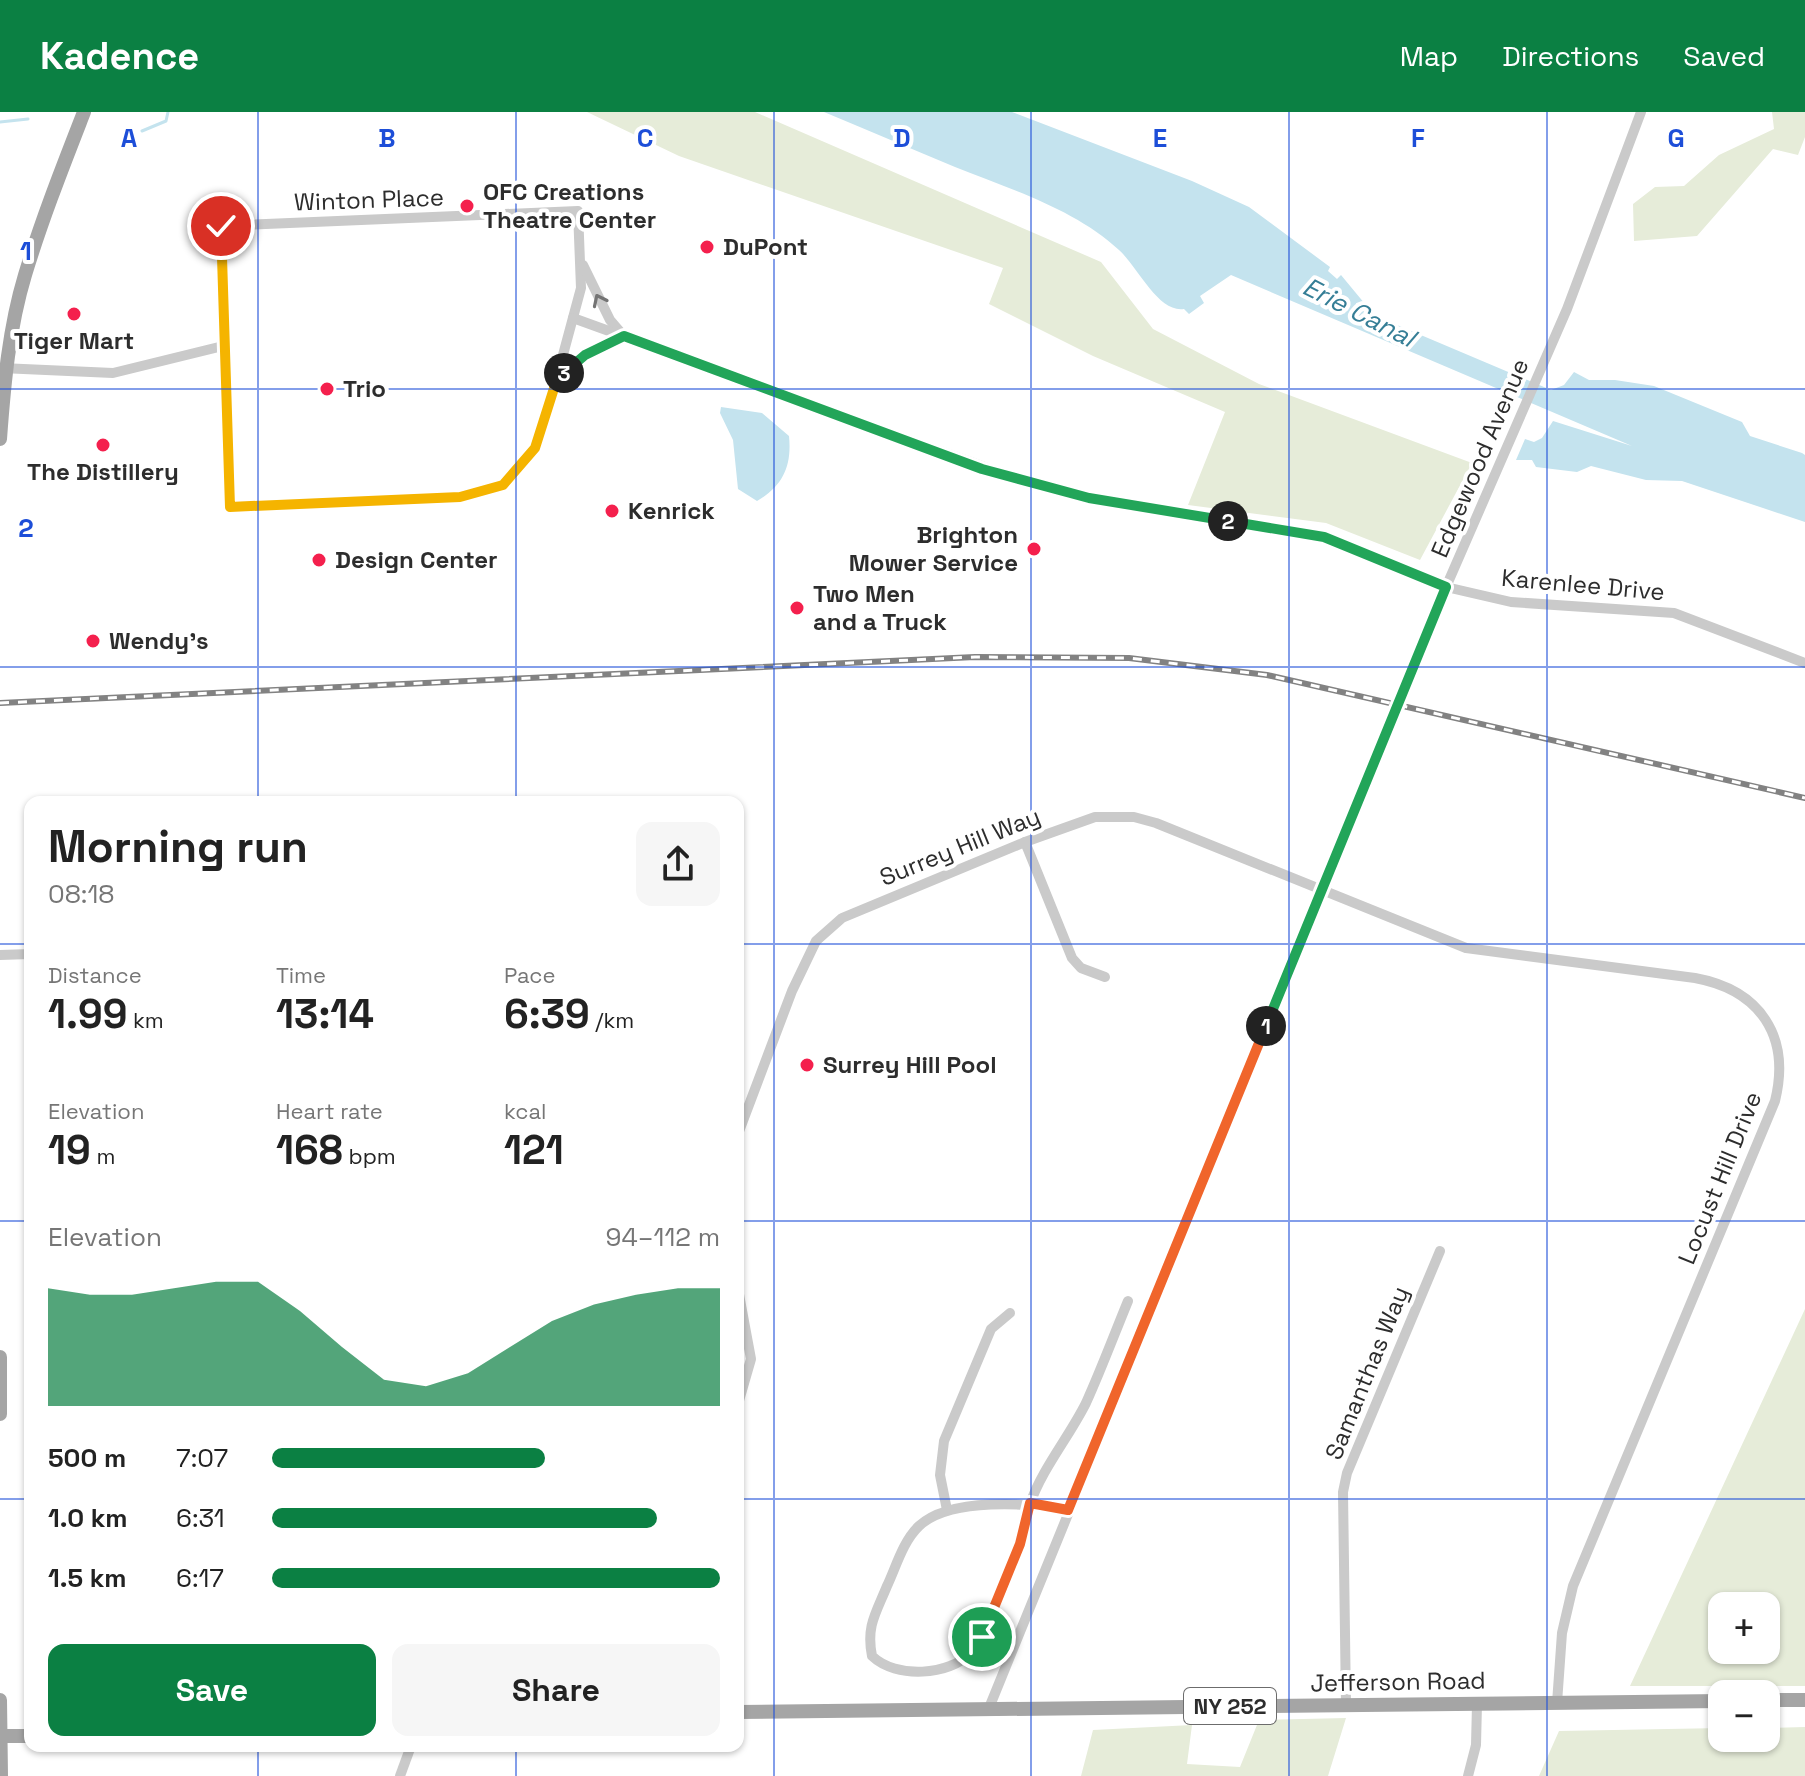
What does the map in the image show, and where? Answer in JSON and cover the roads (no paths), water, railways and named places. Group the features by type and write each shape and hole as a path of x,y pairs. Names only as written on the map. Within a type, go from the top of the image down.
{"main road":[{"path":"0,439 3,368 26,274 84,112"},
{"path":"0,1357 0,1414"},
{"path":"0,1700 1,1776"},
{"path":"1780,1700 1805,1700"},
{"name":"Jefferson Road","path":"744,1712 1708,1701"},
{"path":"0,1736 24,1736"}],"street":[{"name":"Edgewood Avenue","path":"989,1708 1446,587 1549,350 1641,112"},
{"name":"Winton Place","path":"578,211 581,288 573,318 535,448 503,485 460,497 230,507 221,226 578,211"},
{"path":"580,260 610,320 624,336"},
{"path":"573,318 982,469 1037,486 1163,512 1324,537 1446,587"},
{"path":"556,382 585,355 624,336"},
{"path":"3,368 113,373 223,346"},
{"name":"Karenlee Drive","path":"1446,587 1511,602 1674,613 1805,663"},
{"name":"Surrey Hill Way","path":"744,1118 792,991 816,941 842,918 864,907 1025,842 1095,817 1134,817 1322,891"},
{"path":"1025,842 1072,958 1081,968 1105,977"},
{"name":"Locust Hill Drive","path":"1322,891 1466,948 1713,982 1730,988 1755,1006 1766,1020 1778,1050 1780,1077 1775,1101 1573,1586 1562,1633 1557,1703"},
{"path":"0,955 24,954"},
{"name":"Samanthas Way","path":"1346,1705 1343,1492 1347,1473 1440,1251"},
{"path":"1068,1510 1030,1503 947,1510 929,1518 909,1540 868,1631 872,1656 883,1666 945,1669 974,1650 1020,1544 1030,1503 1085,1404 1128,1301"},
{"path":"947,1510 940,1475 944,1441 991,1329 1010,1313"},
{"path":"744,1321 751,1359 744,1383"},
{"path":"1468,1776 1475,1756 1477,1704"},
{"path":"400,1776 409,1752"}],"water":[{"name":"Erie Canal","path":"824,112 1012,112 1192,181 1249,207 1330,267 1328,271 1337,279 1341,275 1365,304 1356,303 1357,308 1551,390 1564,385 1574,372 1589,380 1654,386 1742,422 1750,436 1802,453 1805,455 1805,522 1682,481 1646,480 1591,466 1577,472 1536,467 1532,460 1516,460 1525,439 1534,442 1542,438 1553,421 1632,446 1231,275 1200,296 1204,303 1189,314 1157,297 1119,250 1083,223 1041,201"},
{"path":"721,407 762,413 789,436 789,457 784,474 773,489 757,501 738,489 733,440 720,413"}],"waterway":[{"path":"142,131 166,121 168,112"},
{"path":"0,122 28,119"}],"railway":[{"path":"0,703 975,657 1129,658 1267,675 1805,798"}],"place":[{"name":"OFC Creations Theatre Center","path":"467,206"},
{"name":"DuPont","path":"707,247"},
{"name":"Tiger Mart","path":"74,314"},
{"name":"Trio","path":"327,389"},
{"name":"The Distillery","path":"103,445"},
{"name":"Kenrick","path":"612,511"},
{"name":"Brighton Mower Service","path":"1034,549"},
{"name":"Design Center","path":"319,560"},
{"name":"Two Men and a Truck","path":"797,608"},
{"name":"Wendy's","path":"93,641"},
{"name":"Surrey Hill Pool","path":"807,1065"}]}
